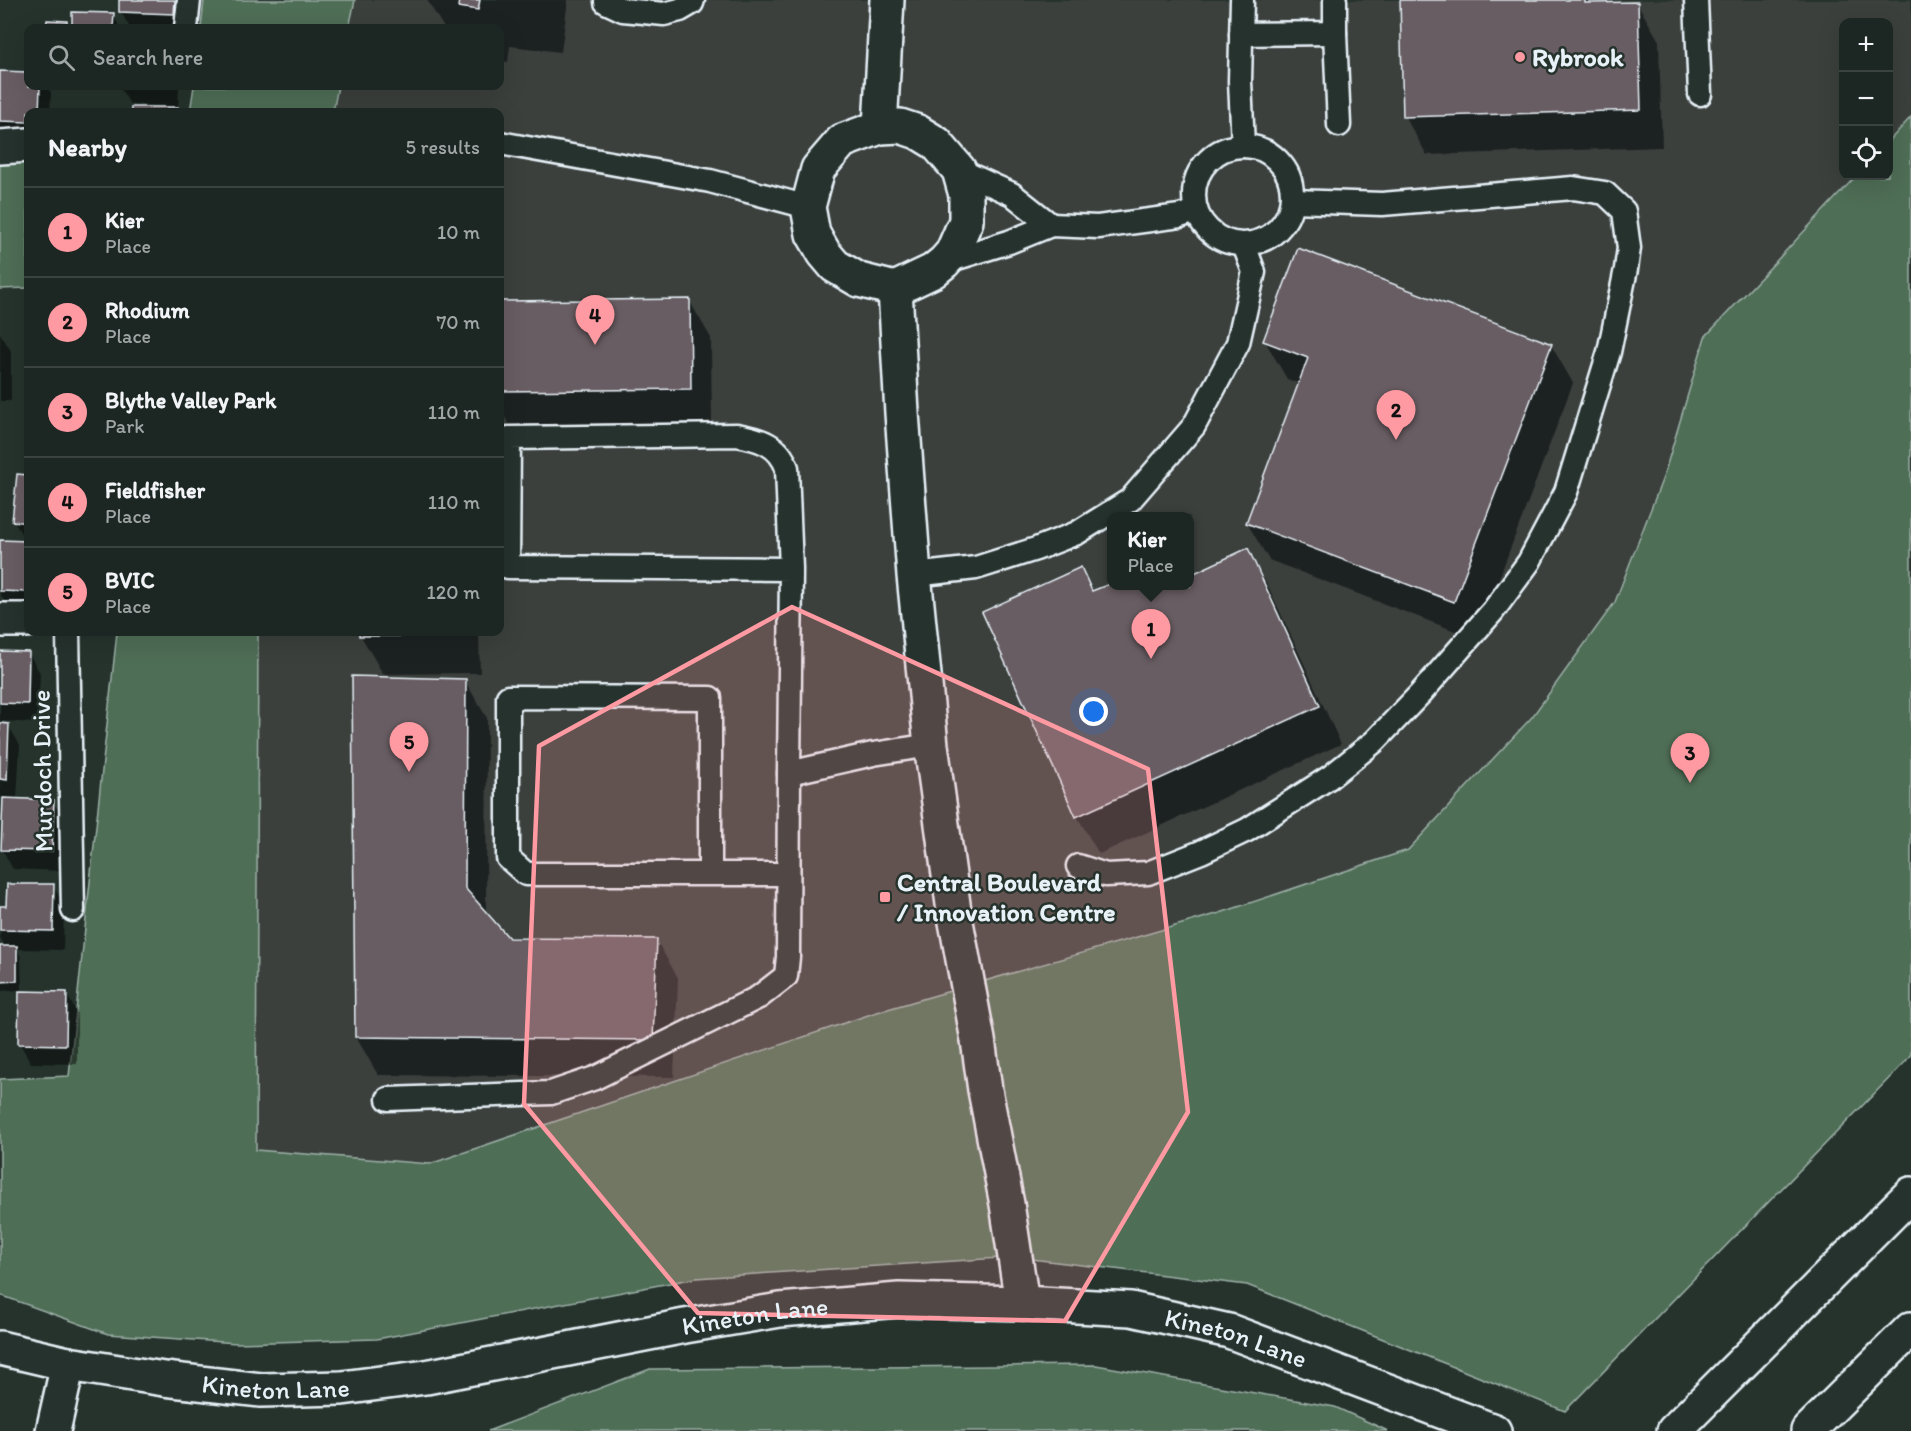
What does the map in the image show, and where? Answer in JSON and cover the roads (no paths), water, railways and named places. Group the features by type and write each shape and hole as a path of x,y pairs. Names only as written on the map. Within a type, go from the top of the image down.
{"main road":[{"path":"880,127 887,0"},
{"path":"900,126 918,132 936,143 958,170 966,195 966,221 952,253 933,271 895,289 860,280 835,266 813,234 808,207 818,168 842,141 880,127 900,126"},
{"path":"0,147 24,145"},
{"path":"895,289 914,575 931,745 954,911 1007,1204 1022,1303"},
{"path":"0,620 24,620"},
{"path":"1674,1431 1911,1194"},
{"name":"Kineton Lane","path":"0,1348 68,1364 164,1379 261,1390 342,1388 426,1377 685,1326 780,1310 899,1300 1022,1303 1131,1309 1229,1331 1490,1429"},
{"path":"1808,1431 1911,1329"},
{"path":"53,1431 68,1364"}],"lane":[{"path":"186,24 189,0"},
{"path":"606,0 623,10 664,14 681,10 693,0"},
{"path":"1242,0 1240,81 1243,146"},
{"path":"1335,0 1339,125"},
{"path":"1696,0 1700,94"},
{"path":"1241,34 1335,33"},
{"path":"504,144 710,181 808,207"},
{"path":"1243,146 1254,147 1273,156 1288,173 1293,201 1285,222 1277,232 1263,241 1244,244 1226,242 1214,235 1200,220 1196,211 1194,192 1198,175 1215,154 1228,148 1243,146"},
{"path":"958,170 1011,194 1051,225"},
{"path":"1078,866 1106,875 1148,873 1201,852 1247,830 1330,777 1375,741 1493,611 1529,562 1570,483 1609,352 1626,269 1629,248 1624,211 1605,193 1573,188 1382,204 1293,201"},
{"path":"944,262 1009,242 1051,225 1098,227 1180,216 1196,211"},
{"path":"1110,512 1130,500 1194,426 1238,343 1254,272 1244,244"},
{"path":"388,1099 552,1093 595,1078 759,997 786,976 791,569 787,468 783,458 770,444 737,435 509,438 508,567 791,569"},
{"path":"914,575 976,568 1036,549 1077,532 1107,514"},
{"name":"Murdoch Drive","path":"68,636 73,910"},
{"path":"710,874 710,698 508,697 508,858 526,874 710,874 788,874"},
{"path":"789,773 873,754 931,745"}],"place":[{"name":"Rybrook","path":"1520,57"},
{"name":"Fieldfisher","path":"595,345"},
{"name":"Rhodium","path":"1396,440"},
{"name":"Kier","path":"1151,659"},
{"name":"BVIC","path":"409,772"},
{"name":"Blythe Valley Park","path":"1690,783"},
{"name":"Central Boulevard / Innovation Centre","path":"885,897"}]}
